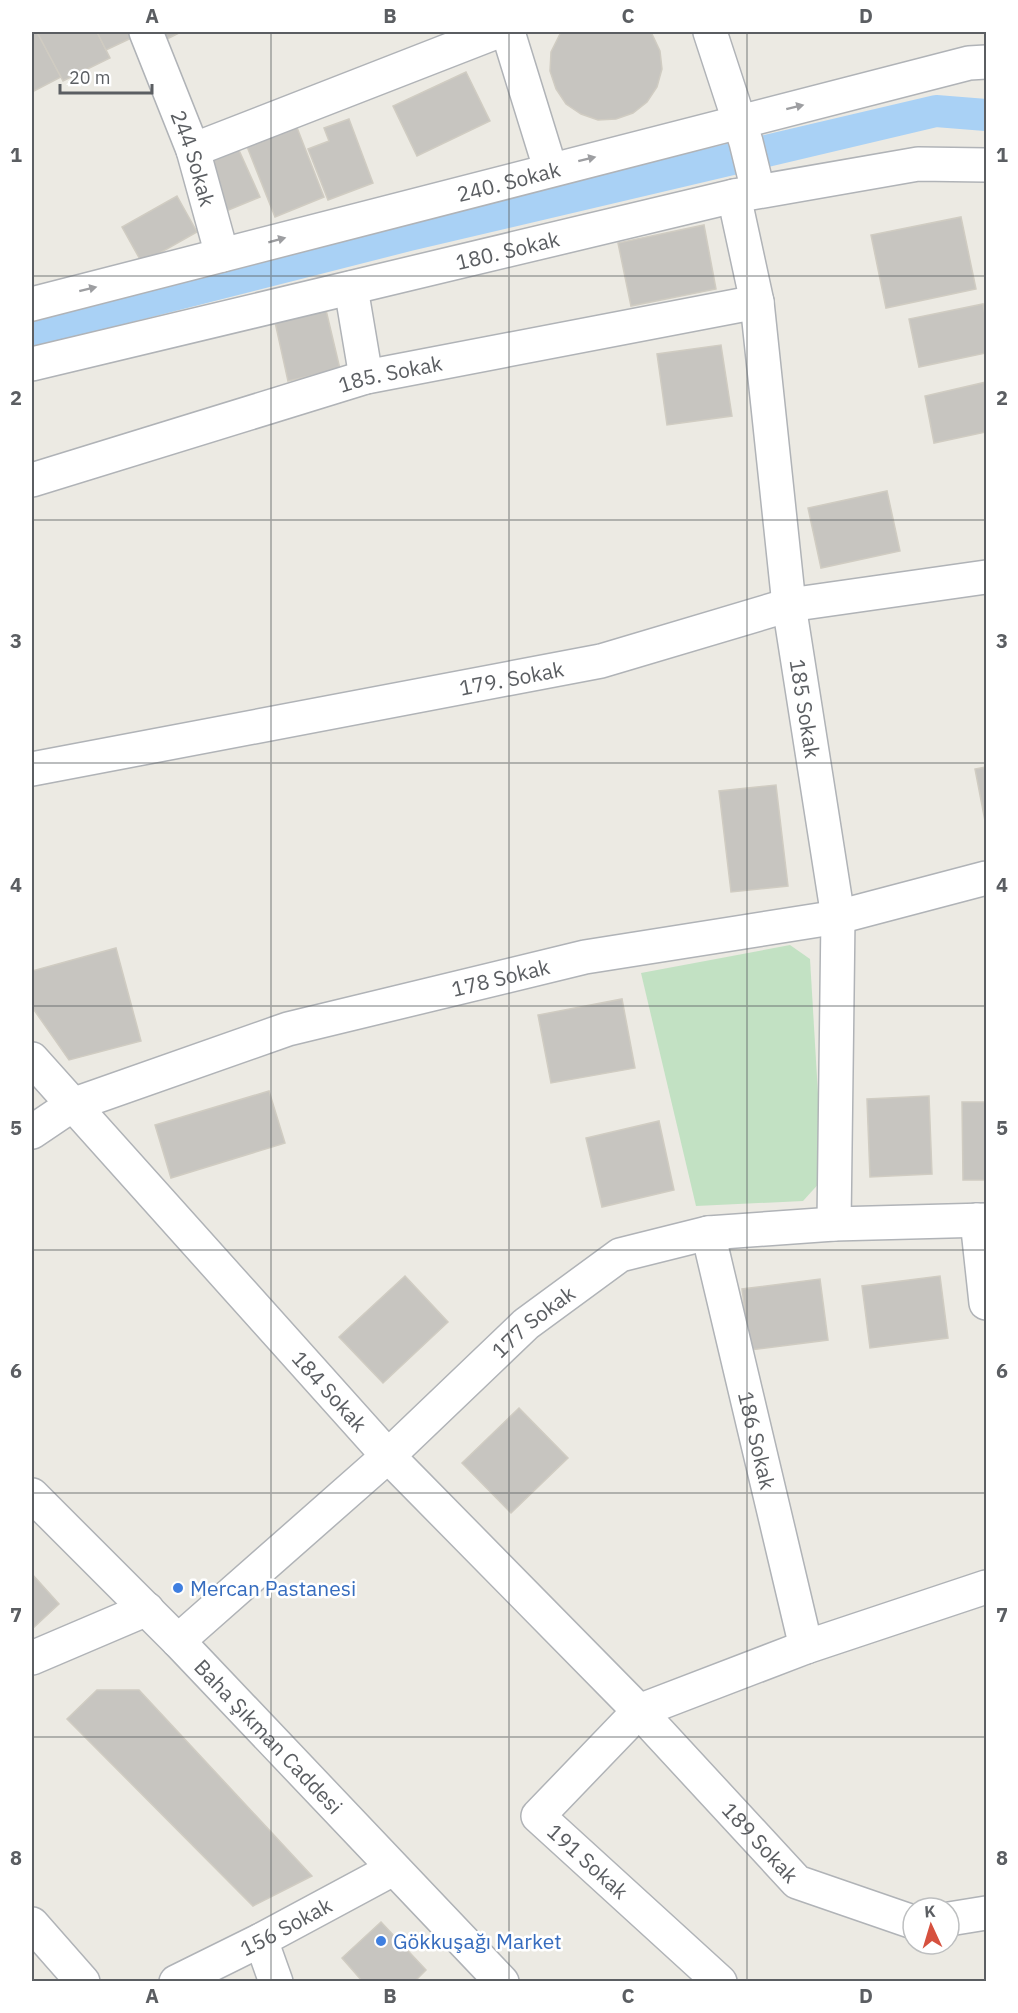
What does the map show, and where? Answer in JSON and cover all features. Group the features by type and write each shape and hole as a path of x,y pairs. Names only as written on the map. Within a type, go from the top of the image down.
{"street":[{"name":"244 Sokak","path":"146,32 193,150 222,255"},
{"path":"193,150 496,32"},
{"path":"508,32 550,168"},
{"name":"185 Sokak","path":"710,32 742,131 789,605 838,917 834,1224"},
{"name":"240. Sokak","path":"32,304 550,168 742,131 969,63 987,62"},
{"name":"180. Sokak","path":"32,364 749,190 918,164 986,166"},
{"path":"351,288 366,377"},
{"name":"185. Sokak","path":"32,480 366,377 758,302"},
{"name":"179. Sokak","path":"32,769 601,662 789,605 987,577"},
{"name":"178 Sokak","path":"32,1132 72,1105 288,1029 585,957 838,917 987,878"},
{"name":"184 Sokak","path":"32,1059 388,1456 639,1711"},
{"path":"982,1220 987,1303"},
{"name":"177 Sokak","path":"178,1641 388,1456 526,1324 620,1255 708,1233 834,1224 982,1220"},
{"name":"186 Sokak","path":"708,1233 806,1647"},
{"name":"Baha Şıkman Caddesi","path":"32,1495 178,1641 502,1982"},
{"path":"639,1711 806,1647 987,1587"},
{"path":"32,1658 147,1609"},
{"name":"189 Sokak","path":"639,1711 797,1882 901,1918"},
{"name":"191 Sokak","path":"639,1711 538,1816 720,1982"},
{"name":"156 Sokak","path":"176,1982 261,1940 393,1869"},
{"path":"961,1917 987,1913"},
{"path":"32,1924 82,1982"},
{"path":"261,1940 276,1982"}],"green space":[{"path":"790,945 810,959 823,1179 803,1201 696,1206 641,973"}],"building":[{"path":"32,32 37,32 61,77 32,92"},
{"path":"37,32 97,32 110,58 63,81"},
{"path":"97,32 141,32 142,33 106,50"},
{"path":"161,32 181,32 165,40"},
{"path":"561,32 651,32 660,51 662,69 657,87 647,102 633,113 616,119 598,120 581,114 566,104 556,89 550,71 551,52"},
{"path":"466,72 490,121 417,156 393,106"},
{"path":"349,119 373,183 328,200 308,149 329,141 324,128"},
{"path":"296,125 324,197 275,217 246,144"},
{"path":"238,148 260,197 226,211 204,162"},
{"path":"177,196 197,232 142,263 122,227"},
{"path":"961,217 976,289 886,308 871,235"},
{"path":"704,225 716,289 631,306 618,243"},
{"path":"983,304 986,320 986,353 919,367 909,319"},
{"path":"326,310 340,369 288,381 275,322"},
{"path":"721,345 732,416 667,425 657,354"},
{"path":"986,382 986,432 934,443 925,396"},
{"path":"887,491 900,551 821,568 808,508"},
{"path":"986,767 986,826 975,769"},
{"path":"776,785 788,886 731,892 719,791"},
{"path":"116,948 141,1041 69,1060 32,1007 32,971"},
{"path":"622,999 635,1068 551,1083 538,1015"},
{"path":"269,1091 285,1143 171,1178 155,1125"},
{"path":"929,1096 932,1174 870,1177 867,1099"},
{"path":"962,1102 986,1102 986,1180 963,1180"},
{"path":"659,1121 674,1190 602,1207 586,1138"},
{"path":"405,1276 448,1322 383,1383 339,1337"},
{"path":"940,1276 948,1338 870,1348 862,1286"},
{"path":"820,1279 828,1340 750,1350 742,1289"},
{"path":"519,1408 568,1458 511,1513 462,1463"},
{"path":"32,1574 59,1604 32,1629"},
{"path":"97,1690 139,1690 312,1876 253,1906 67,1719"},
{"path":"381,1922 426,1970 414,1982 363,1982 342,1958"}],"waterway":[{"path":"32,331 409,235 936,111 986,115"}],"place":[{"name":"Mercan Pastanesi","path":"178,1588"},
{"name":"Gökkuşağı Market","path":"381,1941"}]}
